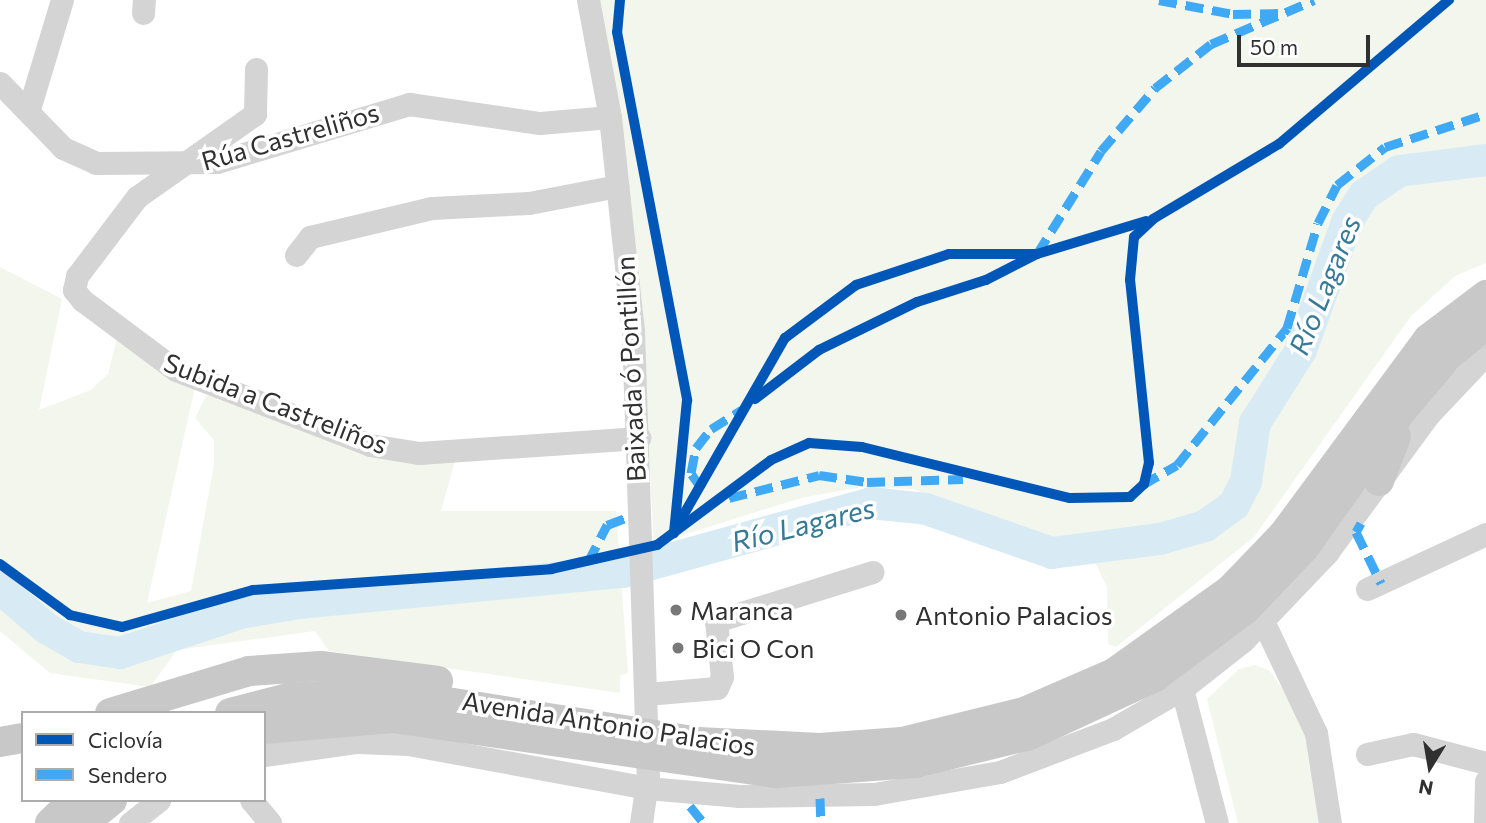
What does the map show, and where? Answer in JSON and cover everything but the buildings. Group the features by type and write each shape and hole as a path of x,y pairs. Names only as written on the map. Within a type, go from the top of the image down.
{"main road":[{"name":"Avenida Antonio Palacios","path":"238,711 288,698 384,692 698,742 820,748 955,732 1080,690 1150,651 1230,590 1283,535 1428,339 1486,295"},
{"name":"Avenida Antonio Palacios","path":"266,729 393,718 695,766 776,772 869,769 965,754 1091,712 1213,636 1304,548 1397,417 1449,355 1486,325"},
{"path":"1379,481 1394,448 1397,417"},
{"path":"117,711 249,671 320,666 400,673 494,692 551,717"},
{"path":"0,741 21,738"},
{"path":"50,823 72,802"},
{"path":"84,823 110,802"}],"street":[{"path":"29,109 62,0"},
{"name":"Baixada ó Pontillón","path":"588,0 610,117 639,438 636,525 642,606 647,781 641,823"},
{"name":"Subida a Castreliños","path":"256,69 255,114 201,156 175,165 138,197 75,283 82,300 156,358 392,450 639,438"},
{"name":"Rúa Castreliños","path":"0,83 83,160 175,165 217,162 409,104 540,123 610,117"},
{"path":"296,255 310,237 432,208 529,203 617,186"},
{"path":"266,755 356,742 408,744 647,781 820,798 933,787 1054,753 1182,689 1264,621 1327,553 1461,374 1486,354"},
{"path":"1367,589 1486,534"},
{"path":"646,701 707,694 717,688 722,677 716,621 872,572"},
{"path":"1264,621 1316,733 1330,823"},
{"path":"1182,689 1217,823"},
{"path":"1367,754 1413,744 1486,763"},
{"path":"1485,819 1486,781"},
{"path":"130,823 156,802"},
{"path":"253,802 270,823"}],"shaded area":[{"path":"599,0 1486,0 1486,263 1455,276 1411,316 1254,537 1116,647 1108,644 1107,587 1085,542 1001,529 913,489 862,487 801,498 654,544 640,306"},
{"path":"0,267 62,299 39,410 91,390 108,374 118,335 195,387 147,603 191,591 214,464 214,440 195,418 206,396 220,392 320,433 456,457 441,511 616,511 628,673 620,675 620,693 329,651 315,631 177,650 150,687 50,673 0,631"},
{"path":"1255,665 1270,671 1303,719 1327,823 1238,823 1207,699 1239,669"}],"waterway":[{"name":"Río Lagares","path":"0,588 46,628 79,647 120,653 240,613 299,603 623,572 871,503 926,509 1052,553 1160,539 1205,526 1234,505 1246,481 1255,423 1301,350 1347,222 1364,195 1399,171 1486,160"}],"marked path":[{"path":"1159,0 1233,14 1280,13"},
{"path":"1037,254 1101,151 1155,88 1211,44 1314,0"},
{"path":"1142,485 1177,465 1287,328 1318,223 1337,185 1385,147 1486,114"},
{"path":"702,489 691,473 696,448 711,429 741,410"},
{"path":"729,498 819,475 867,482 963,479"},
{"path":"588,562 607,525 625,518"},
{"path":"1361,523 1356,532 1381,583"},
{"path":"820,798 821,823"},
{"path":"690,806 704,823"}],"cycle path":[{"path":"620,0 617,32 687,400 674,533"},
{"path":"0,564 70,615 122,627 253,590 551,569 657,545 771,460 809,443 862,447 1070,498 1130,497 1144,484 1149,463 1130,280 1134,237 1153,219 1279,144 1449,0"},
{"path":"755,399 819,350 917,302 986,280 1037,254 1146,221"},
{"path":"680,521 785,338 856,285 949,254 1037,254"}],"place":[{"name":"Maranca","path":"676,610"},
{"name":"Antonio Palacios","path":"901,615"},
{"name":"Bici O Con","path":"678,648"}]}
